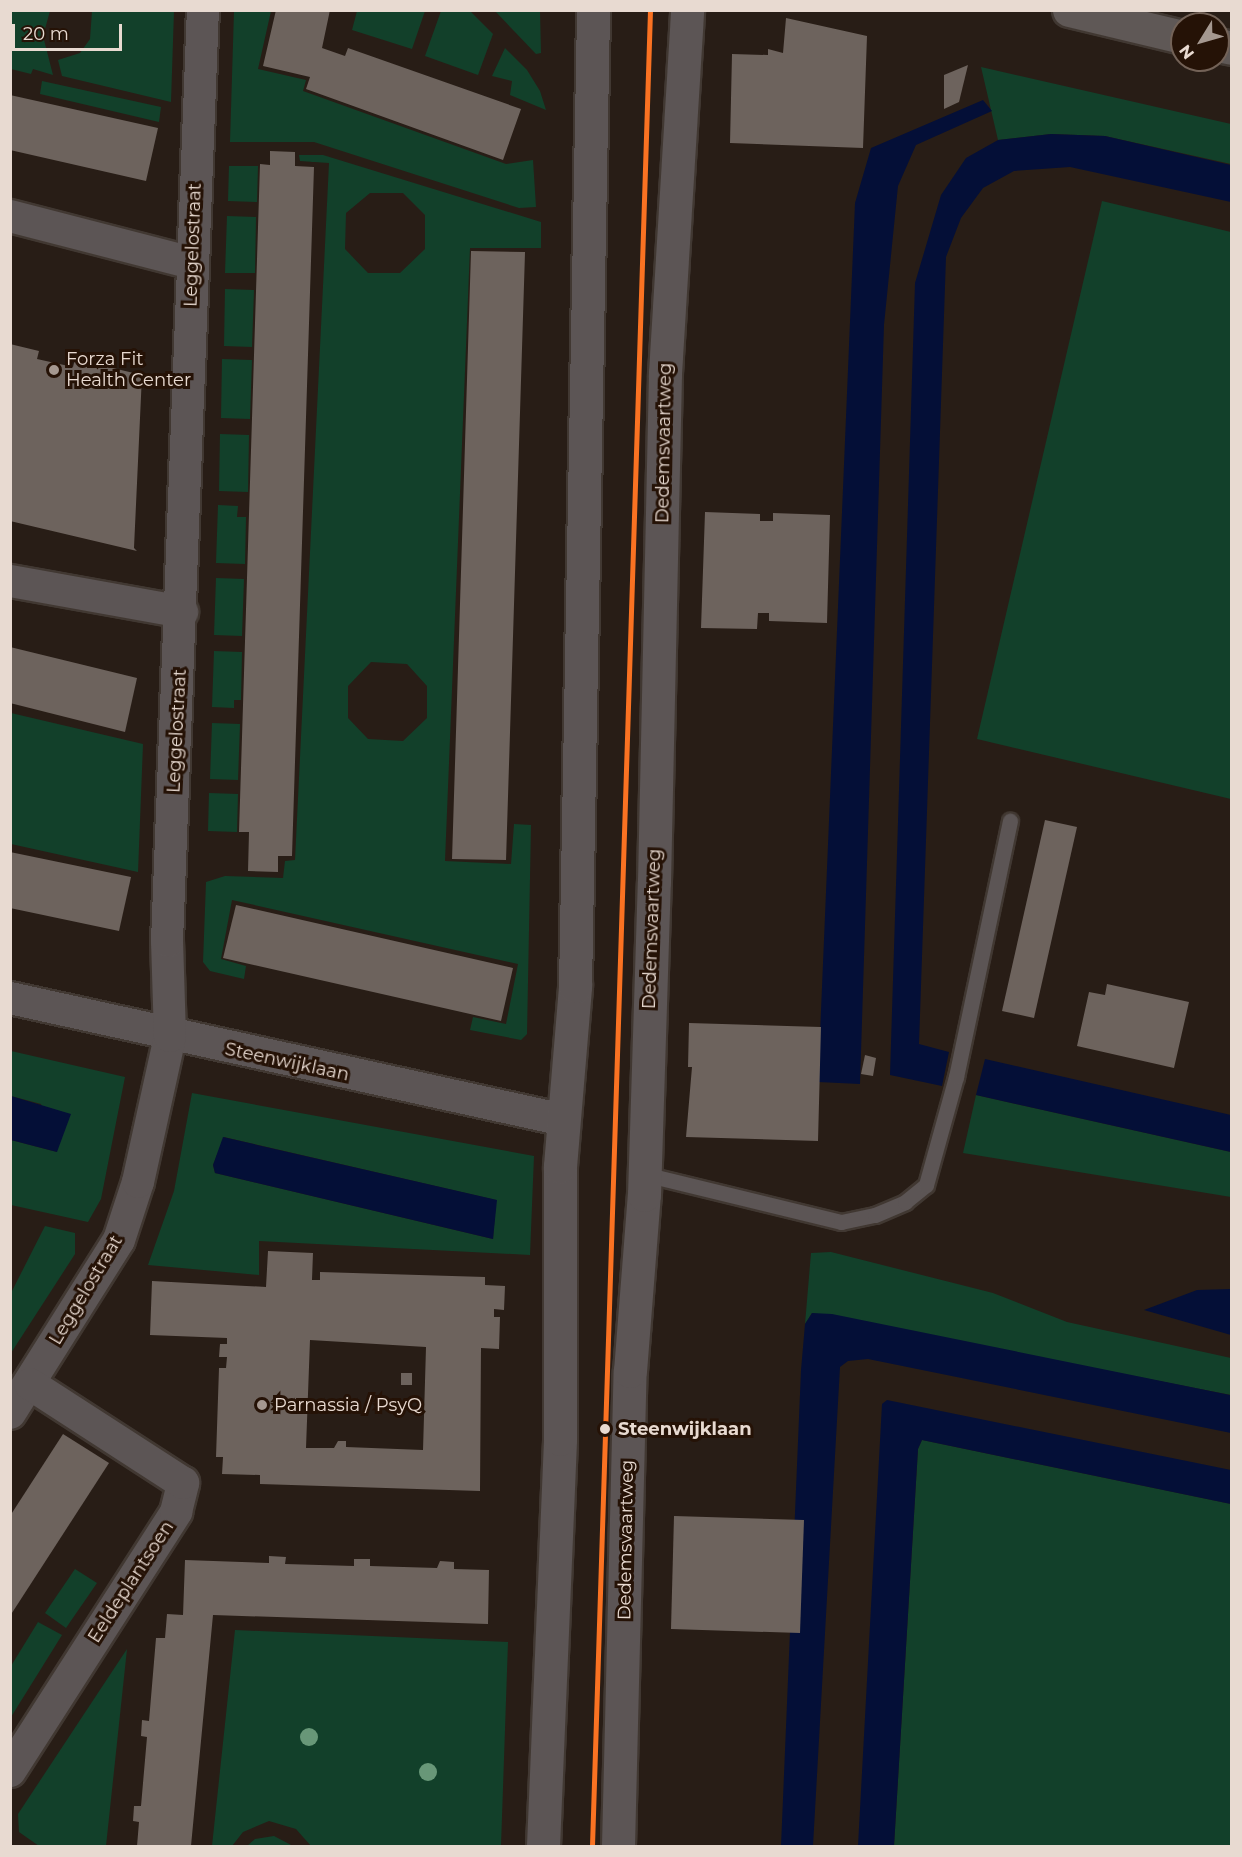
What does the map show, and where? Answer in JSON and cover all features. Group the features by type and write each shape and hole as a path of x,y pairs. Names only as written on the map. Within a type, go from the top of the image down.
{"main road":[{"path":"1069,10 1170,34"}],"street":[{"name":"Leggelostraat","path":"10,1413 119,1240 138,1182 170,1036 167,941 182,612 192,262 203,10"},
{"path":"543,1846 560,1439 560,1166 575,986 593,10"},
{"name":"Dedemsvaartweg","path":"618,1846 630,1371 644,1174 665,373 687,10"},
{"path":"10,216 192,262"},
{"path":"10,581 182,612"},
{"name":"Steenwijklaan","path":"10,998 170,1036 564,1120"},
{"name":"Eeldeplantsoen","path":"10,1771 176,1512 183,1483 30,1384"}],"lane":[{"path":"644,1174 842,1222 875,1215 905,1202 926,1185 956,1077 1010,821"}],"green space":[{"path":"11,10 50,11 43,36 53,75 33,69 31,74 11,69"},
{"path":"357,10 425,11 412,49 352,30"},
{"path":"92,11 174,11 171,102 62,76 58,60 80,53 90,39"},
{"path":"234,11 271,11 258,69 306,80 303,91 506,164 533,160 536,207 519,208 314,142 230,142"},
{"path":"441,11 470,11 493,34 478,75 425,56"},
{"path":"495,11 540,11 541,53 536,54"},
{"path":"505,48 527,70 540,91 546,110 510,95 512,81 492,76"},
{"path":"981,67 1231,124 1231,164 1105,136 1051,134 998,140"},
{"path":"42,81 161,107 159,122 40,94"},
{"path":"299,155 323,155 541,222 541,248 470,248 445,861 511,864 514,824 531,825 527,1034 521,1040 470,1030 473,1017 506,1024 518,964 232,900 221,959 246,966 244,979 210,971 203,962 206,882 225,876 283,878 285,861 295,860 329,163 300,161","holes":["370,193 403,193 425,215 425,249 400,273 368,273 345,249 346,213","371,662 407,664 427,686 427,718 403,741 368,739 348,718 348,686"]},
{"path":"229,166 258,166 257,202 228,201"},
{"path":"1102,201 1231,232 1231,799 977,739"},
{"path":"227,216 256,217 255,273 225,273"},
{"path":"225,289 254,290 252,347 224,346"},
{"path":"222,359 252,360 250,419 221,418"},
{"path":"220,434 249,435 248,492 219,491"},
{"path":"218,505 238,506 237,517 246,517 245,564 216,563"},
{"path":"216,578 244,579 242,636 214,635"},
{"path":"214,651 242,652 241,700 234,700 234,708 212,707"},
{"path":"11,713 143,744 138,872 11,844"},
{"path":"212,723 240,724 238,780 210,779"},
{"path":"209,793 238,794 237,832 208,831"},
{"path":"11,1051 125,1077 101,1199 88,1222 11,1205 11,1140 57,1152 41,1104 11,1096"},
{"path":"192,1093 534,1156 530,1255 259,1241 259,1275 148,1265 174,1191","holes":["224,1137 496,1200 493,1239 215,1173 213,1165"]},
{"path":"976,1095 1231,1152 1231,1197 963,1153"},
{"path":"45,1226 75,1233 75,1254 11,1353 11,1293"},
{"path":"831,1252 993,1293 1067,1322 1231,1358 1231,1395 812,1313 805,1324 811,1253"},
{"path":"922,1440 1231,1504 1231,1846 894,1846 918,1449"},
{"path":"75,1569 97,1583 66,1628 45,1613"},
{"path":"38,1622 62,1635 11,1717 11,1666"},
{"path":"235,1630 508,1642 501,1846 311,1846 296,1829 269,1821 243,1832 232,1846 212,1846"},
{"path":"127,1649 106,1846 39,1846 19,1832 18,1814"},
{"path":"274,1836 293,1846 247,1846 255,1839"}],"water":[{"path":"983,100 992,111 916,145 898,186 884,325 860,1084 818,1082 855,203 871,148"},
{"path":"1051,134 1105,136 1231,165 1231,202 1070,167 1014,171 983,188 961,218 946,257 919,1044 949,1052 942,1086 890,1075 915,283 941,195 966,158 998,140"},
{"path":"985,1059 1231,1115 1231,1152 976,1095"},
{"path":"11,1096 71,1114 57,1152 11,1140"},
{"path":"223,1137 497,1200 493,1239 215,1173 213,1165"},
{"path":"1231,1289 1231,1335 1144,1310 1197,1290"},
{"path":"812,1313 832,1314 1230,1395 1231,1392 1231,1433 868,1359 848,1361 840,1367 813,1846 781,1846 801,1370 805,1324"},
{"path":"887,1400 1231,1470 1231,1504 922,1440 918,1449 894,1846 858,1846 882,1404"}],"building":[{"path":"276,10 330,10 322,48 345,56 348,48 521,109 503,160 306,89 310,77 263,66"},
{"path":"786,18 867,36 863,148 730,143 732,54 768,55 768,49 783,53"},
{"path":"968,65 959,102 944,109 944,75"},
{"path":"10,95 158,128 146,181 10,150"},
{"path":"270,151 295,152 295,166 314,167 292,856 278,856 278,872 248,871 249,832 239,832 260,164 270,165"},
{"path":"471,251 525,252 506,860 452,859"},
{"path":"10,344 39,351 37,359 73,367 75,359 142,375 134,548 137,551 10,521"},
{"path":"705,512 760,514 760,521 773,521 773,513 830,515 827,623 769,621 769,613 758,613 757,629 701,628"},
{"path":"10,647 137,678 125,732 10,703"},
{"path":"1045,820 1077,827 1034,1018 1002,1011"},
{"path":"10,852 131,877 119,931 10,908"},
{"path":"236,905 513,968 501,1021 223,958"},
{"path":"1107,984 1189,1002 1174,1068 1077,1046 1089,992 1105,995"},
{"path":"689,1023 821,1027 818,1141 686,1137 692,1067 688,1067"},
{"path":"865,1055 876,1058 873,1076 861,1074"},
{"name":"Parnassia / PsyQ","path":"268,1251 313,1253 312,1280 320,1280 320,1272 485,1277 485,1285 505,1286 504,1310 494,1309 494,1317 500,1317 499,1349 481,1348 480,1491 260,1484 260,1475 222,1474 223,1457 216,1457 219,1368 226,1368 227,1357 219,1357 220,1344 227,1344 227,1338 150,1335 152,1281 266,1287","holes":["310,1340 426,1347 423,1450 346,1447 346,1441 338,1441 334,1448 306,1448"]},
{"path":"401,1373 412,1373 412,1385 401,1385"},
{"path":"63,1434 109,1463 10,1616 10,1516"},
{"path":"674,1516 804,1520 800,1633 671,1629"},
{"path":"269,1556 286,1557 285,1564 354,1566 354,1559 370,1559 370,1566 437,1568 440,1561 454,1562 454,1569 489,1570 488,1624 213,1615 191,1846 137,1846 139,1822 133,1821 134,1806 141,1806 147,1737 141,1736 142,1720 149,1721 156,1638 165,1638 167,1614 183,1615 185,1560 269,1563"}],"transit line":[{"path":"592,1846 650,10"}],"place":[{"name":"Forza Fit Health Center","path":"54,370"},
{"name":"Parnassia / PsyQ","path":"262,1405"},
{"name":"Steenwijklaan","path":"605,1429"}]}
